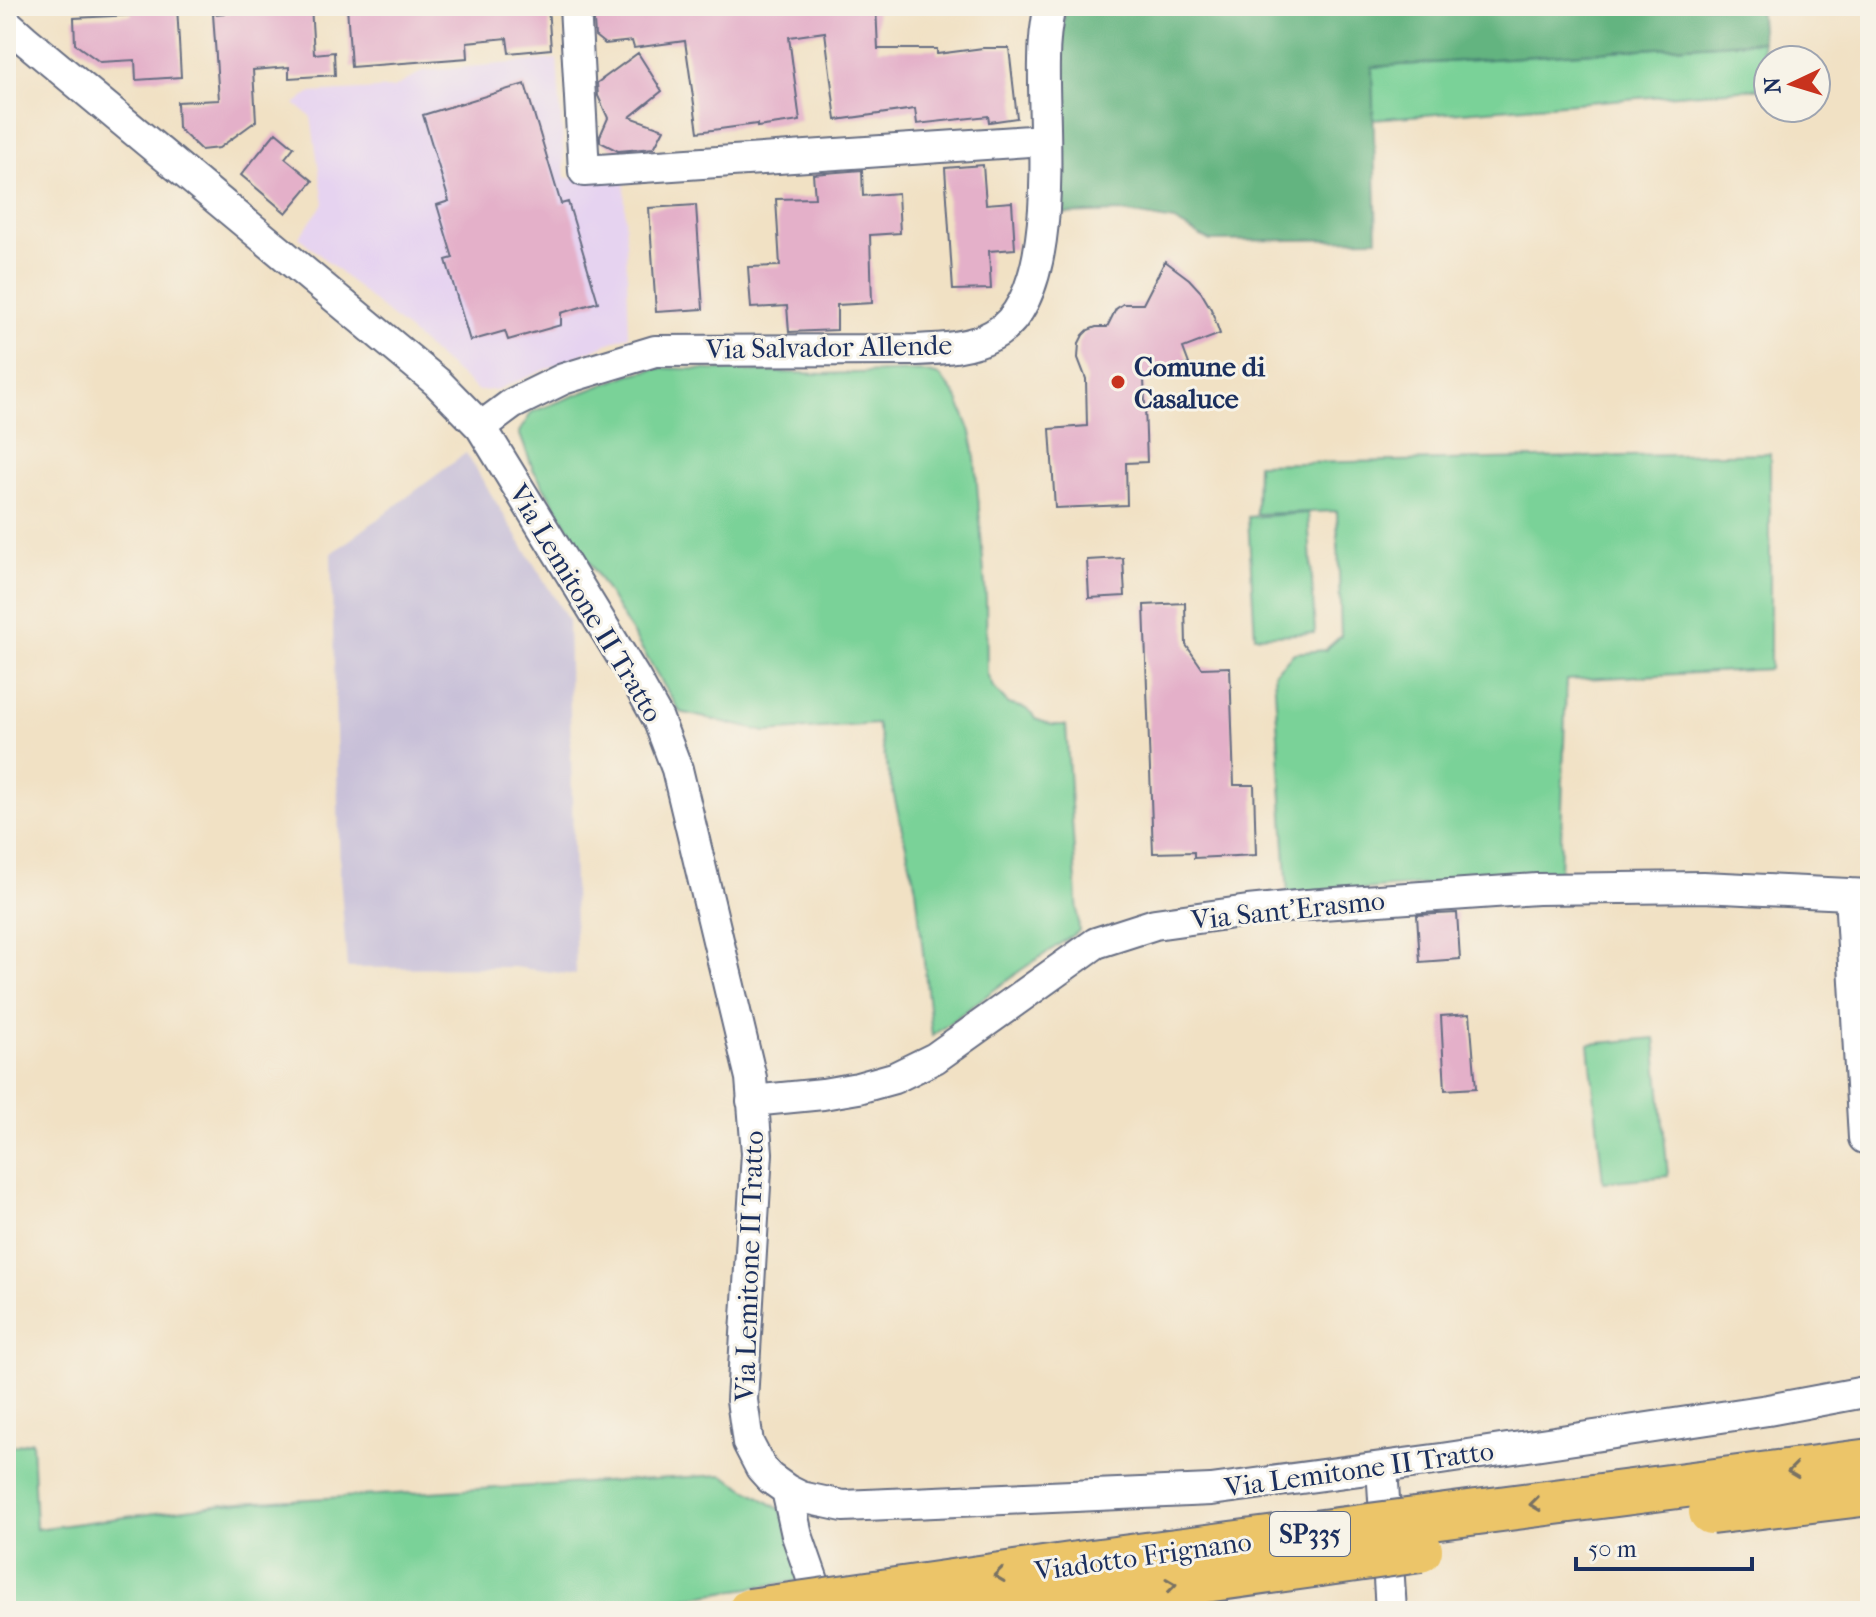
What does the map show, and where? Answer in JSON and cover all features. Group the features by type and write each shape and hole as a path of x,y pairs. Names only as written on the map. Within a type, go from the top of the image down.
{"highway":[{"name":"Viadotto Frignano","path":"750,1611 1092,1562 1870,1461"},
{"name":"Viadotto Frignano","path":"983,1611 1591,1526 1870,1493"}],"street":[{"path":"575,6 584,171 1045,140"},
{"name":"Via Salvador Allende","path":"481,427 512,404 563,379 655,351 940,349 994,335 1008,324 1018,310 1028,291 1041,248 1044,62 1050,6"},
{"name":"Via Lemitone II Tratto","path":"6,23 437,382 481,427 658,719 677,769 751,1078 757,1153 742,1400 748,1443 770,1478 801,1497 843,1506 1211,1490 1768,1410 1870,1391"},
{"name":"Via Sant'Erasmo","path":"752,1101 847,1090 894,1078 935,1058 1096,943 1155,924 1307,905 1537,889 1703,887 1860,894"},
{"path":"1860,894 1864,1138"},
{"path":"1382,1467 1391,1611"},
{"path":"787,1490 797,1535 813,1581"}],"shaded area":[{"path":"557,59 565,178 624,175 629,335 496,390 478,391 299,237 324,203 311,117 295,104 309,93 394,88 423,71"},
{"path":"466,453 568,620 576,975 514,967 347,968 340,875 331,554"}],"green space":[{"path":"1067,6 1759,6 1762,41 1372,67 1377,239 1210,241 1174,221 1122,212 1059,214 1057,54"},
{"path":"1762,41 1762,44 1752,44 1752,89 1373,119 1371,67"},
{"path":"660,368 825,374 919,371 940,376 957,397 971,432 975,458 986,599 987,674 993,687 1008,704 1024,708 1035,719 1052,725 1066,725 1079,931 932,1036 916,888 877,724 766,732 680,712 533,469 519,432 532,412 631,374"},
{"path":"1770,453 1770,669 1566,680 1560,874 1288,895 1274,673 1294,653 1325,650 1341,636 1337,511 1256,514 1257,464"},
{"path":"1308,513 1315,633 1255,636 1248,517"},
{"path":"1655,1038 1668,1176 1603,1182 1589,1044"},
{"path":"32,1441 36,1529 224,1504 723,1475 781,1510 802,1580 597,1611 6,1611 6,1448"}],"building":[{"path":"177,6 181,77 136,80 135,60 100,62 75,44 74,18 132,15 131,7"},
{"path":"311,6 314,54 334,52 335,75 289,78 289,67 253,70 256,121 219,148 201,150 178,128 177,102 219,100 213,14"},
{"path":"347,6 548,6 551,49 509,53 507,38 467,42 468,58 351,67"},
{"path":"593,6 876,6 878,49 937,49 937,54 1009,48 1017,118 989,122 988,116 917,124 915,109 836,120 825,32 789,37 800,121 698,132 685,41 634,48 632,41 605,44 595,36"},
{"path":"638,53 662,91 630,117 664,129 654,148 618,151 600,142 608,118 598,96 597,83"},
{"path":"525,84 561,204 568,202 598,302 561,313 561,325 508,340 505,331 470,341 446,260 453,258 437,205 449,201 423,115"},
{"path":"276,132 294,147 285,158 313,181 286,213 241,175"},
{"path":"983,165 986,204 1012,202 1015,249 989,251 991,289 953,290 945,168"},
{"path":"862,170 863,196 898,193 900,233 870,235 872,303 837,305 837,330 789,332 787,306 751,308 748,267 780,266 776,199 815,198 813,174"},
{"path":"696,205 703,309 656,312 649,208"},
{"name":"Comune di Casaluce","path":"1165,261 1201,292 1220,334 1183,348 1189,364 1144,378 1147,462 1126,463 1127,505 1055,508 1050,429 1087,426 1086,379 1078,358 1079,343 1088,330 1107,327 1116,309 1123,304 1143,304"},
{"path":"1123,558 1125,596 1089,598 1087,560"},
{"path":"1185,603 1186,645 1202,668 1230,667 1234,785 1254,785 1256,855 1194,858 1194,852 1153,853 1144,605"},
{"path":"1457,913 1460,959 1420,962 1417,915"},
{"path":"1470,1014 1476,1088 1445,1090 1441,1016"}],"place":[{"name":"Comune di Casaluce","path":"1118,382"}]}
